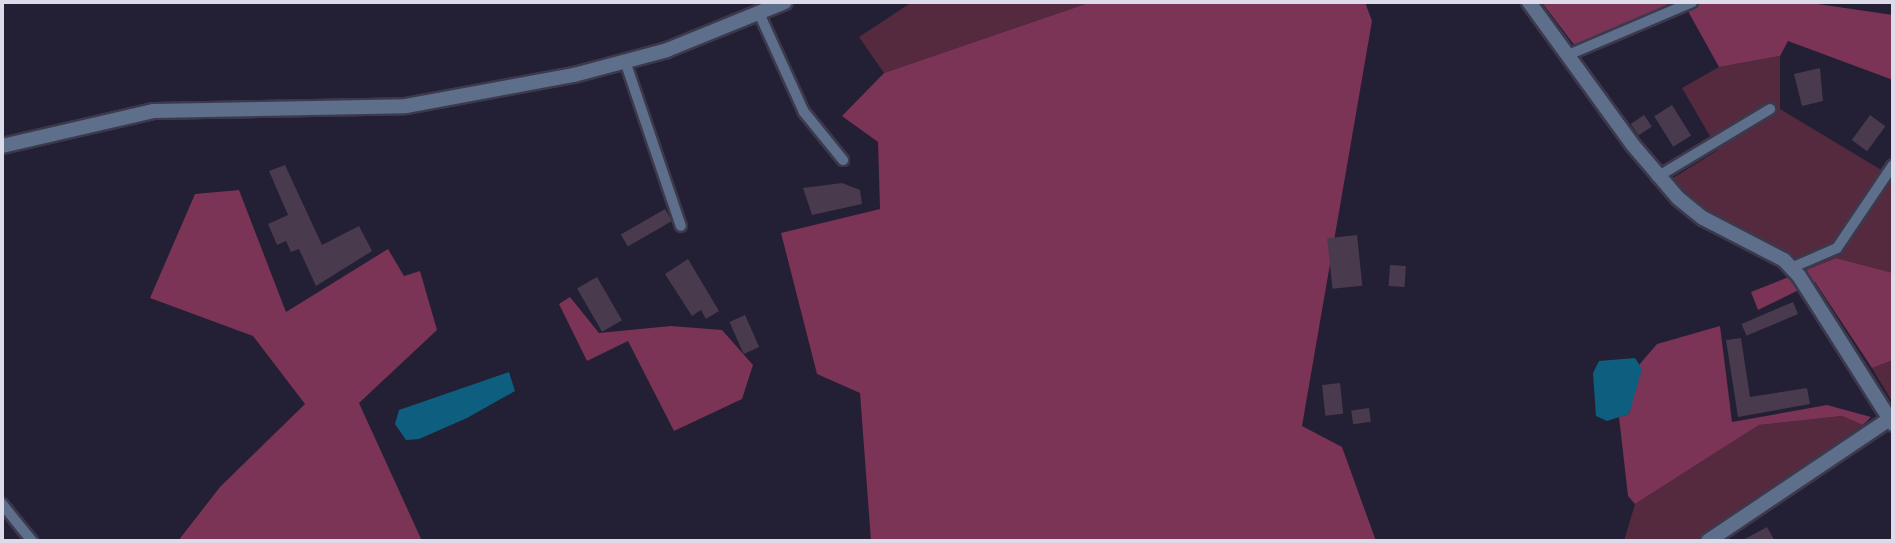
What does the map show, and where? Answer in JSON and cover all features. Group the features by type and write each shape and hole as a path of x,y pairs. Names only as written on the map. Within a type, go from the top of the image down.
{"street":[{"path":"2,146 155,110 406,106 625,61 759,9 785,2"},
{"path":"1529,2 1657,177 1703,218 1791,268 1891,422 1709,541"}],"lane":[{"path":"1568,55 1692,2"},
{"path":"759,9 804,113 843,160"},
{"path":"625,61 681,226"},
{"path":"1657,177 1770,109"},
{"path":"1791,268 1837,248 1893,164"},
{"path":"2,504 32,541"}],"shaded area":[{"path":"912,2 1091,2 884,73 859,37"},
{"path":"1091,2 1365,2 1372,21 1302,426 1342,447 1376,541 871,541 860,393 817,374 781,233 880,209 878,142 842,116 884,73"},
{"path":"1804,2 1893,15 1893,80 1788,41 1780,56 1719,67 1684,4 1575,46 1543,4"},
{"path":"1780,56 1780,109 1893,177 1893,273 1836,258 1806,270 1793,256 1705,211 1670,180 1718,150 1682,88 1719,67"},
{"path":"239,190 286,312 388,249 404,276 420,271 437,330 359,403 422,541 178,541 220,487 305,404 253,336 150,298 195,194"},
{"path":"1836,258 1893,273 1893,360 1872,368 1815,282 1758,310 1751,292"},
{"path":"570,297 599,333 671,326 722,330 753,365 742,399 674,431 628,341 587,361 559,304"},
{"path":"1720,326 1732,422 1827,405 1871,417 1863,425 1842,416 1759,425 1635,504 1628,496 1619,417 1629,414 1639,365 1657,344"},
{"path":"1893,360 1893,403 1872,368"},
{"path":"1842,416 1863,425 1696,541 1624,541 1635,504 1759,425"}],"water":[{"path":"1635,358 1642,369 1629,414 1607,421 1596,416 1593,373 1599,361"},
{"path":"509,372 515,391 467,418 419,439 406,440 395,424 399,410"}],"building":[{"path":"1820,68 1823,101 1802,106 1794,74"},
{"path":"1672,105 1691,136 1673,147 1654,116"},
{"path":"1644,115 1652,127 1639,136 1631,124"},
{"path":"1870,115 1885,126 1867,151 1852,140"},
{"path":"285,165 322,245 359,226 372,251 316,286 299,249 291,252 286,241 277,245 268,224 288,215 269,171"},
{"path":"842,183 860,190 862,204 812,215 803,188"},
{"path":"665,209 672,221 628,247 621,234"},
{"path":"1357,235 1362,286 1332,289 1327,238"},
{"path":"688,259 719,311 706,319 701,310 692,316 665,274"},
{"path":"1390,265 1406,266 1404,287 1389,286"},
{"path":"597,277 622,320 602,332 577,288"},
{"path":"1793,302 1798,314 1747,336 1741,324"},
{"path":"745,315 759,347 744,354 729,322"},
{"path":"1741,338 1750,397 1807,388 1810,404 1738,417 1726,340"},
{"path":"1340,383 1343,414 1325,416 1322,385"},
{"path":"1369,408 1371,422 1353,424 1351,411"},
{"path":"1767,527 1775,541 1741,541"}]}
